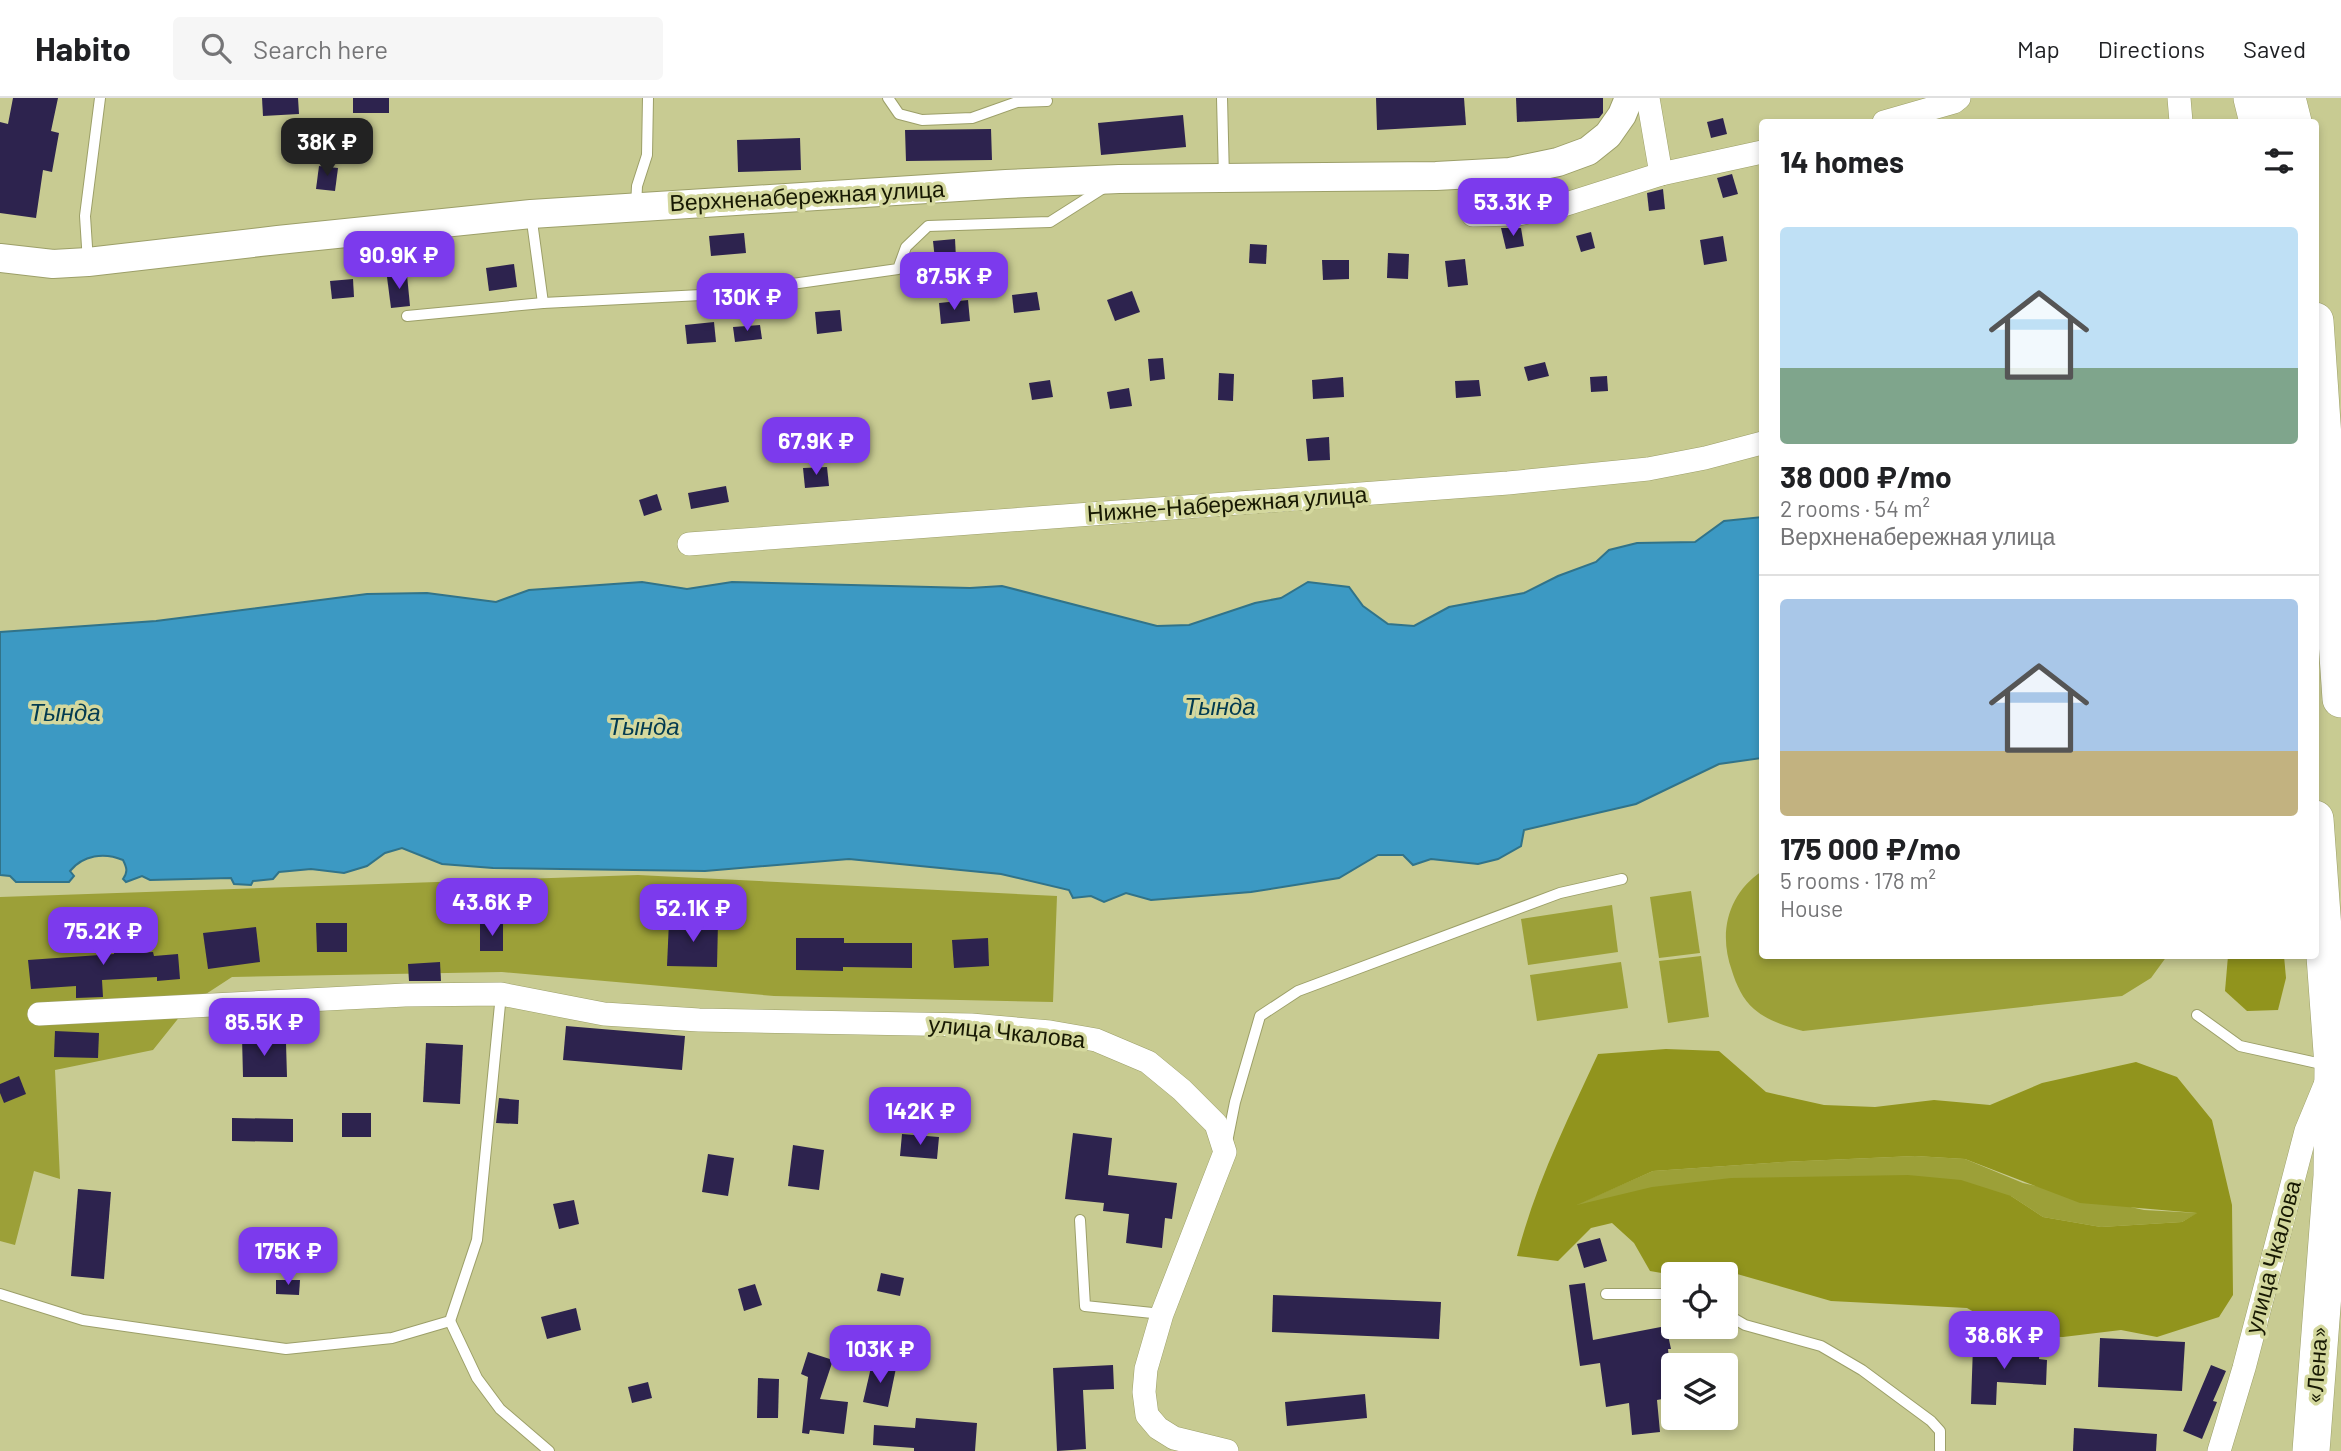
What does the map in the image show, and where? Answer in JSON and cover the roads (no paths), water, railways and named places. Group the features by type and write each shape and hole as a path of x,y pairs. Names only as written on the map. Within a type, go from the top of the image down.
{"highway":[{"path":"2252,98 2257,119"},
{"path":"2287,98 2292,119"},
{"path":"2319,379 2341,699"},
{"name":"«Лена»","path":"2311,1451 2332,1176 2337,1066 2319,863"}],"street":[{"name":"Верхненабережная улица","path":"0,258 53,264 88,262 531,214 1119,179 1436,176 1510,172 1558,162 1588,151 1608,135 1622,115 1629,98"},
{"path":"1648,98 1661,174"},
{"path":"1894,119 1954,102 1959,98"},
{"path":"2179,98 2181,119"},
{"path":"1473,215 1518,214 1557,207 1661,174 1759,153"},
{"name":"Нижне-Набережная улица","path":"689,544 1508,484 1648,469 1759,444"},
{"name":"улица Чкалова","path":"39,1014 405,995 500,994 604,1014 699,1020 958,1025 1050,1032 1096,1040 1148,1062 1182,1090 1216,1124 1225,1152"},
{"name":"улица Чкалова","path":"2219,1451 2244,1368 2306,1131 2337,1066"},
{"path":"1225,1152 1162,1314 1146,1369 1144,1392 1147,1415 1158,1428 1174,1438 1227,1451"}],"lane":[{"path":"88,262 85,216 100,98"},
{"path":"636,207 636,186 647,155 648,98"},
{"path":"888,98 899,114 922,120 972,118 1016,100 1047,101"},
{"path":"1222,98 1224,178"},
{"path":"407,316 543,303 721,294 898,269 905,247 928,226 1050,222 1119,179"},
{"path":"531,214 543,303"},
{"path":"1225,1152 1235,1102 1260,1016 1297,992 1547,897 1622,879"},
{"path":"500,994 477,1240 450,1321 477,1378 500,1409 549,1451"},
{"path":"2197,1014 2240,1046 2337,1066"},
{"path":"1080,1220 1085,1306 1162,1314"},
{"path":"0,1294 83,1320 286,1349 392,1338 450,1321"},
{"path":"1606,1294 1661,1294"},
{"path":"1738,1321 1821,1346 1862,1370 1904,1398 1931,1421 1940,1431 1940,1451"}],"water":[{"name":"Тында","path":"1759,517 1759,758 1719,764 1636,804 1524,830 1521,846 1498,859 1478,864 1431,859 1413,865 1403,855 1378,855 1339,878 1251,892 1151,900 1126,893 1104,902 1091,896 1073,898 1069,890 1001,874 849,859 705,871 493,868 442,864 402,848 385,853 367,866 344,873 311,869 279,872 273,879 253,881 251,885 234,884 231,878 150,880 142,876 126,882 123,879 126,870 123,860 109,856 94,856 81,861 70,871 74,876 69,882 16,882 10,876 0,875 0,632 156,621 367,594 427,593 496,602 529,590 642,582 687,589 732,582 970,588 1002,586 1157,626 1189,625 1255,603 1281,598 1308,582 1349,587 1363,606 1388,624 1414,626 1449,607 1524,593 1558,576 1596,562 1609,550 1637,543 1695,542 1724,521"}]}
